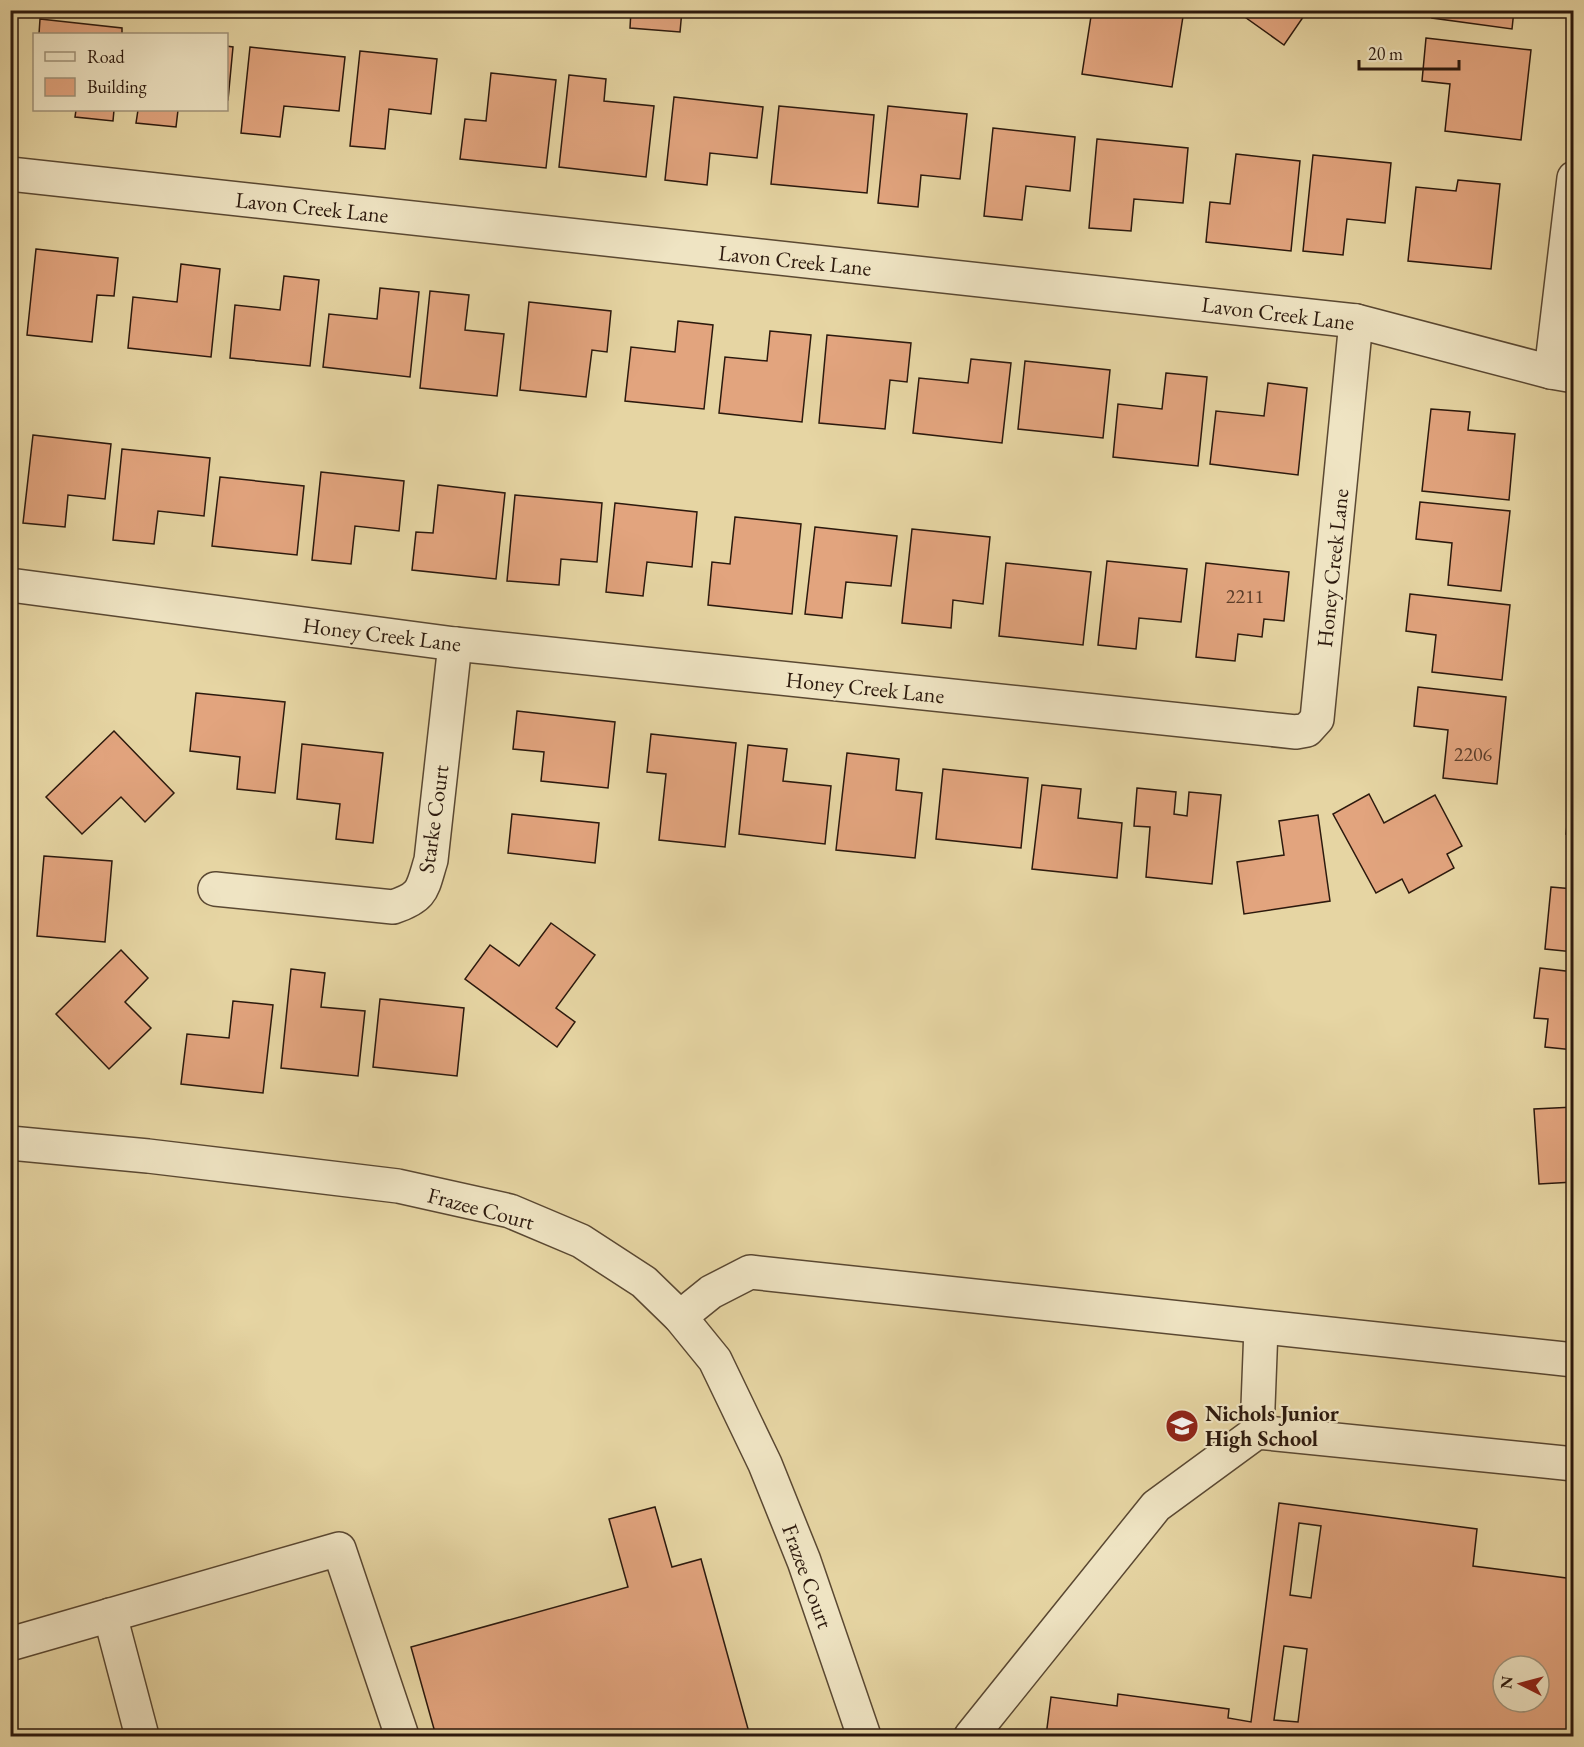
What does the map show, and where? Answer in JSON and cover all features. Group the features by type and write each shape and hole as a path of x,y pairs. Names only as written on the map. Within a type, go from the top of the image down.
{"street":[{"name":"Lavon Creek Lane","path":"10,174 1356,321 1562,374"},
{"path":"1562,374 1574,178"},
{"name":"Honey Creek Lane","path":"10,585 455,644 1296,732 1306,730 1317,719 1356,321"},
{"name":"Starke Court","path":"215,889 393,907 408,902 421,892 431,860 455,644"},
{"name":"Frazee Court","path":"10,1143 148,1156 398,1186 510,1211 581,1241 644,1282 680,1317 715,1360 765,1464 804,1561 864,1737"},
{"path":"680,1317 711,1292 750,1272 1574,1360"},
{"path":"1257,1432 1261,1328"},
{"path":"971,1737 1156,1506 1257,1432 1574,1464"},
{"path":"10,1644 339,1549 402,1737"},
{"path":"110,1615 142,1737"}],"building":[{"path":"631,10 682,10 680,32 630,28"},
{"path":"1092,10 1184,10 1172,87 1082,74"},
{"path":"1235,10 1308,10 1284,45"},
{"path":"1433,10 1514,10 1512,29 1432,18"},
{"path":"40,19 122,28 122,33 39,33"},
{"path":"1426,38 1531,50 1521,140 1445,131 1450,84 1422,81"},
{"path":"228,46 233,47 228,100"},
{"path":"250,47 345,57 339,111 284,106 280,137 241,133"},
{"path":"360,51 437,59 431,114 389,109 385,149 350,146"},
{"path":"491,73 556,80 546,168 460,159 465,119 486,121"},
{"path":"569,75 606,79 604,101 654,106 646,177 559,167"},
{"path":"674,97 763,107 757,158 710,153 707,185 665,180"},
{"path":"779,106 874,115 867,193 771,184"},
{"path":"888,106 967,114 960,179 921,175 918,207 878,203"},
{"path":"76,111 114,111 113,121 75,117"},
{"path":"138,111 178,111 176,127 136,123"},
{"path":"993,128 1075,137 1070,191 1026,186 1022,220 984,216"},
{"path":"1097,139 1188,148 1183,203 1134,199 1131,231 1089,228"},
{"path":"1236,154 1300,161 1291,251 1206,242 1210,202 1230,204"},
{"path":"1313,155 1391,163 1385,223 1347,219 1343,255 1303,251"},
{"path":"1458,180 1500,184 1491,269 1408,261 1416,187 1456,191"},
{"path":"36,249 118,258 114,296 97,295 92,342 27,335"},
{"path":"181,264 220,269 211,357 128,348 133,297 177,302"},
{"path":"284,276 319,280 310,366 230,358 235,305 280,310"},
{"path":"380,288 419,292 410,377 323,367 329,314 377,319"},
{"path":"430,291 469,295 465,330 504,334 497,396 420,388"},
{"path":"529,302 611,311 607,352 592,350 586,397 520,390"},
{"path":"678,321 713,325 704,409 625,401 631,347 675,352"},
{"path":"770,331 811,335 802,422 719,413 725,357 767,361"},
{"path":"827,335 911,343 907,382 890,380 885,429 819,423"},
{"path":"971,359 1011,363 1002,443 913,433 919,378 968,383"},
{"path":"1025,361 1110,370 1103,438 1018,429"},
{"path":"1166,373 1207,377 1198,466 1113,457 1118,404 1162,409"},
{"path":"1268,383 1307,388 1298,475 1210,464 1216,411 1264,416"},
{"path":"1431,409 1470,412 1468,430 1515,434 1509,500 1422,491"},
{"path":"33,435 111,444 105,499 68,495 65,527 23,523"},
{"path":"122,449 210,458 204,516 158,511 154,544 113,540"},
{"path":"321,472 404,481 399,531 355,526 351,564 312,560"},
{"path":"220,477 304,486 297,555 212,546"},
{"path":"438,485 505,493 496,579 412,570 416,532 433,533"},
{"path":"515,495 602,503 597,562 561,559 559,585 507,581"},
{"path":"1420,502 1510,511 1501,591 1448,585 1452,543 1416,539"},
{"path":"615,503 697,512 692,567 647,562 643,596 606,592"},
{"path":"735,517 801,524 792,614 708,605 712,562 730,564"},
{"path":"815,527 897,536 891,586 846,582 842,618 805,614"},
{"path":"912,529 990,537 983,604 953,600 951,628 902,623"},
{"path":"1107,561 1187,569 1181,622 1139,618 1136,649 1098,645"},
{"path":"1006,563 1091,572 1083,645 999,636"},
{"path":"1206,563 1289,572 1284,621 1264,619 1262,637 1238,634 1235,661 1196,657"},
{"path":"1410,594 1510,605 1502,680 1432,672 1436,635 1406,631"},
{"path":"1418,687 1506,697 1497,784 1443,778 1448,730 1414,726"},
{"path":"196,693 285,702 275,793 237,789 240,757 190,751"},
{"path":"517,711 615,722 608,788 541,781 544,752 513,749"},
{"path":"114,731 174,793 145,822 121,797 82,834 46,797"},
{"path":"651,734 736,743 725,847 659,840 666,774 647,772"},
{"path":"302,744 383,753 373,843 336,839 340,804 297,799"},
{"path":"748,745 787,749 783,781 831,786 825,844 739,834"},
{"path":"847,753 899,759 896,790 922,793 915,858 836,850"},
{"path":"1574,763 1574,835 1566,834"},
{"path":"943,769 1028,778 1021,848 936,839"},
{"path":"1042,785 1081,789 1078,818 1122,823 1117,878 1032,869"},
{"path":"1137,788 1176,792 1174,814 1187,816 1189,792 1221,795 1212,884 1146,877 1150,827 1134,826"},
{"path":"1369,794 1384,823 1435,795 1462,846 1447,854 1454,868 1409,893 1402,879 1376,893 1333,814"},
{"path":"512,814 599,823 595,863 508,853"},
{"path":"1318,815 1330,901 1244,914 1237,862 1284,855 1279,821"},
{"path":"44,856 112,861 105,942 37,936"},
{"path":"1551,887 1574,889 1574,952 1545,949"},
{"path":"551,923 595,955 556,1008 575,1022 557,1047 465,979 490,945 519,966"},
{"path":"121,950 148,978 125,1002 151,1028 109,1069 56,1014"},
{"path":"1540,968 1574,972 1574,1050 1545,1047 1548,1019 1534,1018"},
{"path":"291,969 325,973 321,1007 365,1011 358,1076 281,1068"},
{"path":"380,999 464,1008 457,1076 373,1067"},
{"path":"233,1001 273,1005 263,1093 181,1084 187,1034 229,1038"},
{"path":"1574,1107 1574,1182 1539,1184 1534,1109"},
{"path":"1279,1503 1477,1529 1473,1566 1574,1579 1574,1736 1046,1736 1051,1697 1117,1706 1118,1694 1229,1709 1228,1718 1251,1722","holes":["1299,1523 1321,1526 1311,1598 1290,1595","1284,1646 1307,1649 1298,1722 1274,1720"]},
{"path":"655,1507 672,1567 701,1559 750,1736 436,1736 411,1647 628,1587 609,1519"}],"place":[{"name":"Nichols Junior High School","path":"1182,1426"}]}
